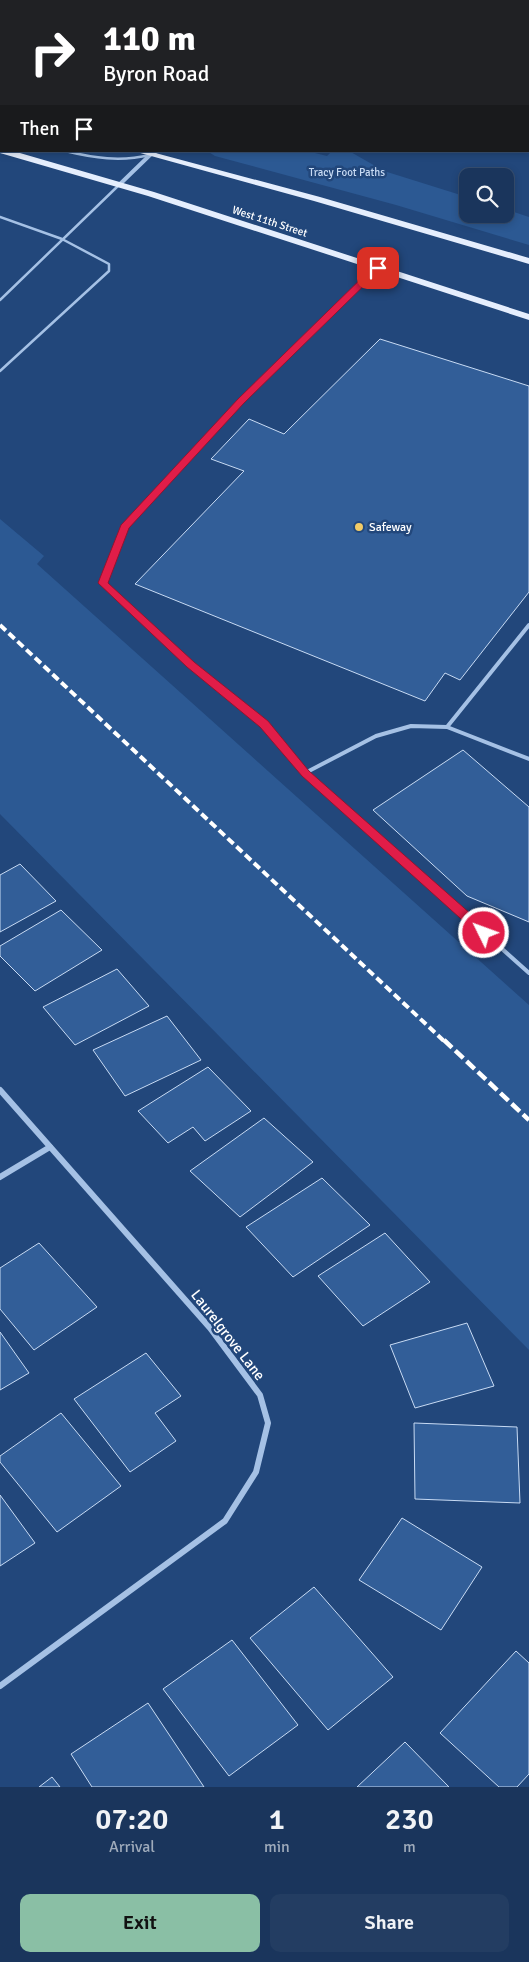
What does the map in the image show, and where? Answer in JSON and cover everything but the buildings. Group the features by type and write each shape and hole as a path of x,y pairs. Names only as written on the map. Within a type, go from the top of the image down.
{"main road":[{"name":"West 11th Street","path":"5,152 119,184 529,317"},
{"path":"153,152 529,261"}],"street":[{"path":"119,184 153,152"},
{"name":"Laurelgrove Lane","path":"0,1090 210,1328 260,1395 268,1423 256,1472 225,1521 0,1686"},
{"path":"0,1177 50,1147"}],"lane":[{"path":"69,152 108,161 131,160 153,152"},
{"path":"0,300 119,184"},
{"path":"0,217 62,239 109,264 109,271 0,371"},
{"path":"378,268 241,401 125,527 103,583 190,665 264,724 306,773 529,973"},
{"path":"447,727 529,625"},
{"path":"306,773 376,736 412,726 447,727 529,759"}],"green space":[{"name":"Tracy Foot Paths","path":"209,152 311,152 327,156 331,152 351,152 384,171 459,194 459,223 514,223 514,212 529,217 529,245 396,205 215,156"},
{"path":"0,519 44,556 37,564 529,1005 529,1350 0,814"}],"railway":[{"path":"0,625 445,1042"},
{"path":"444,1040 529,1120"}],"place":[{"name":"Safeway","path":"359,527"}],"route":[{"path":"378,268 241,401 125,527 103,583 190,665 264,724 306,773 484,933"}]}
